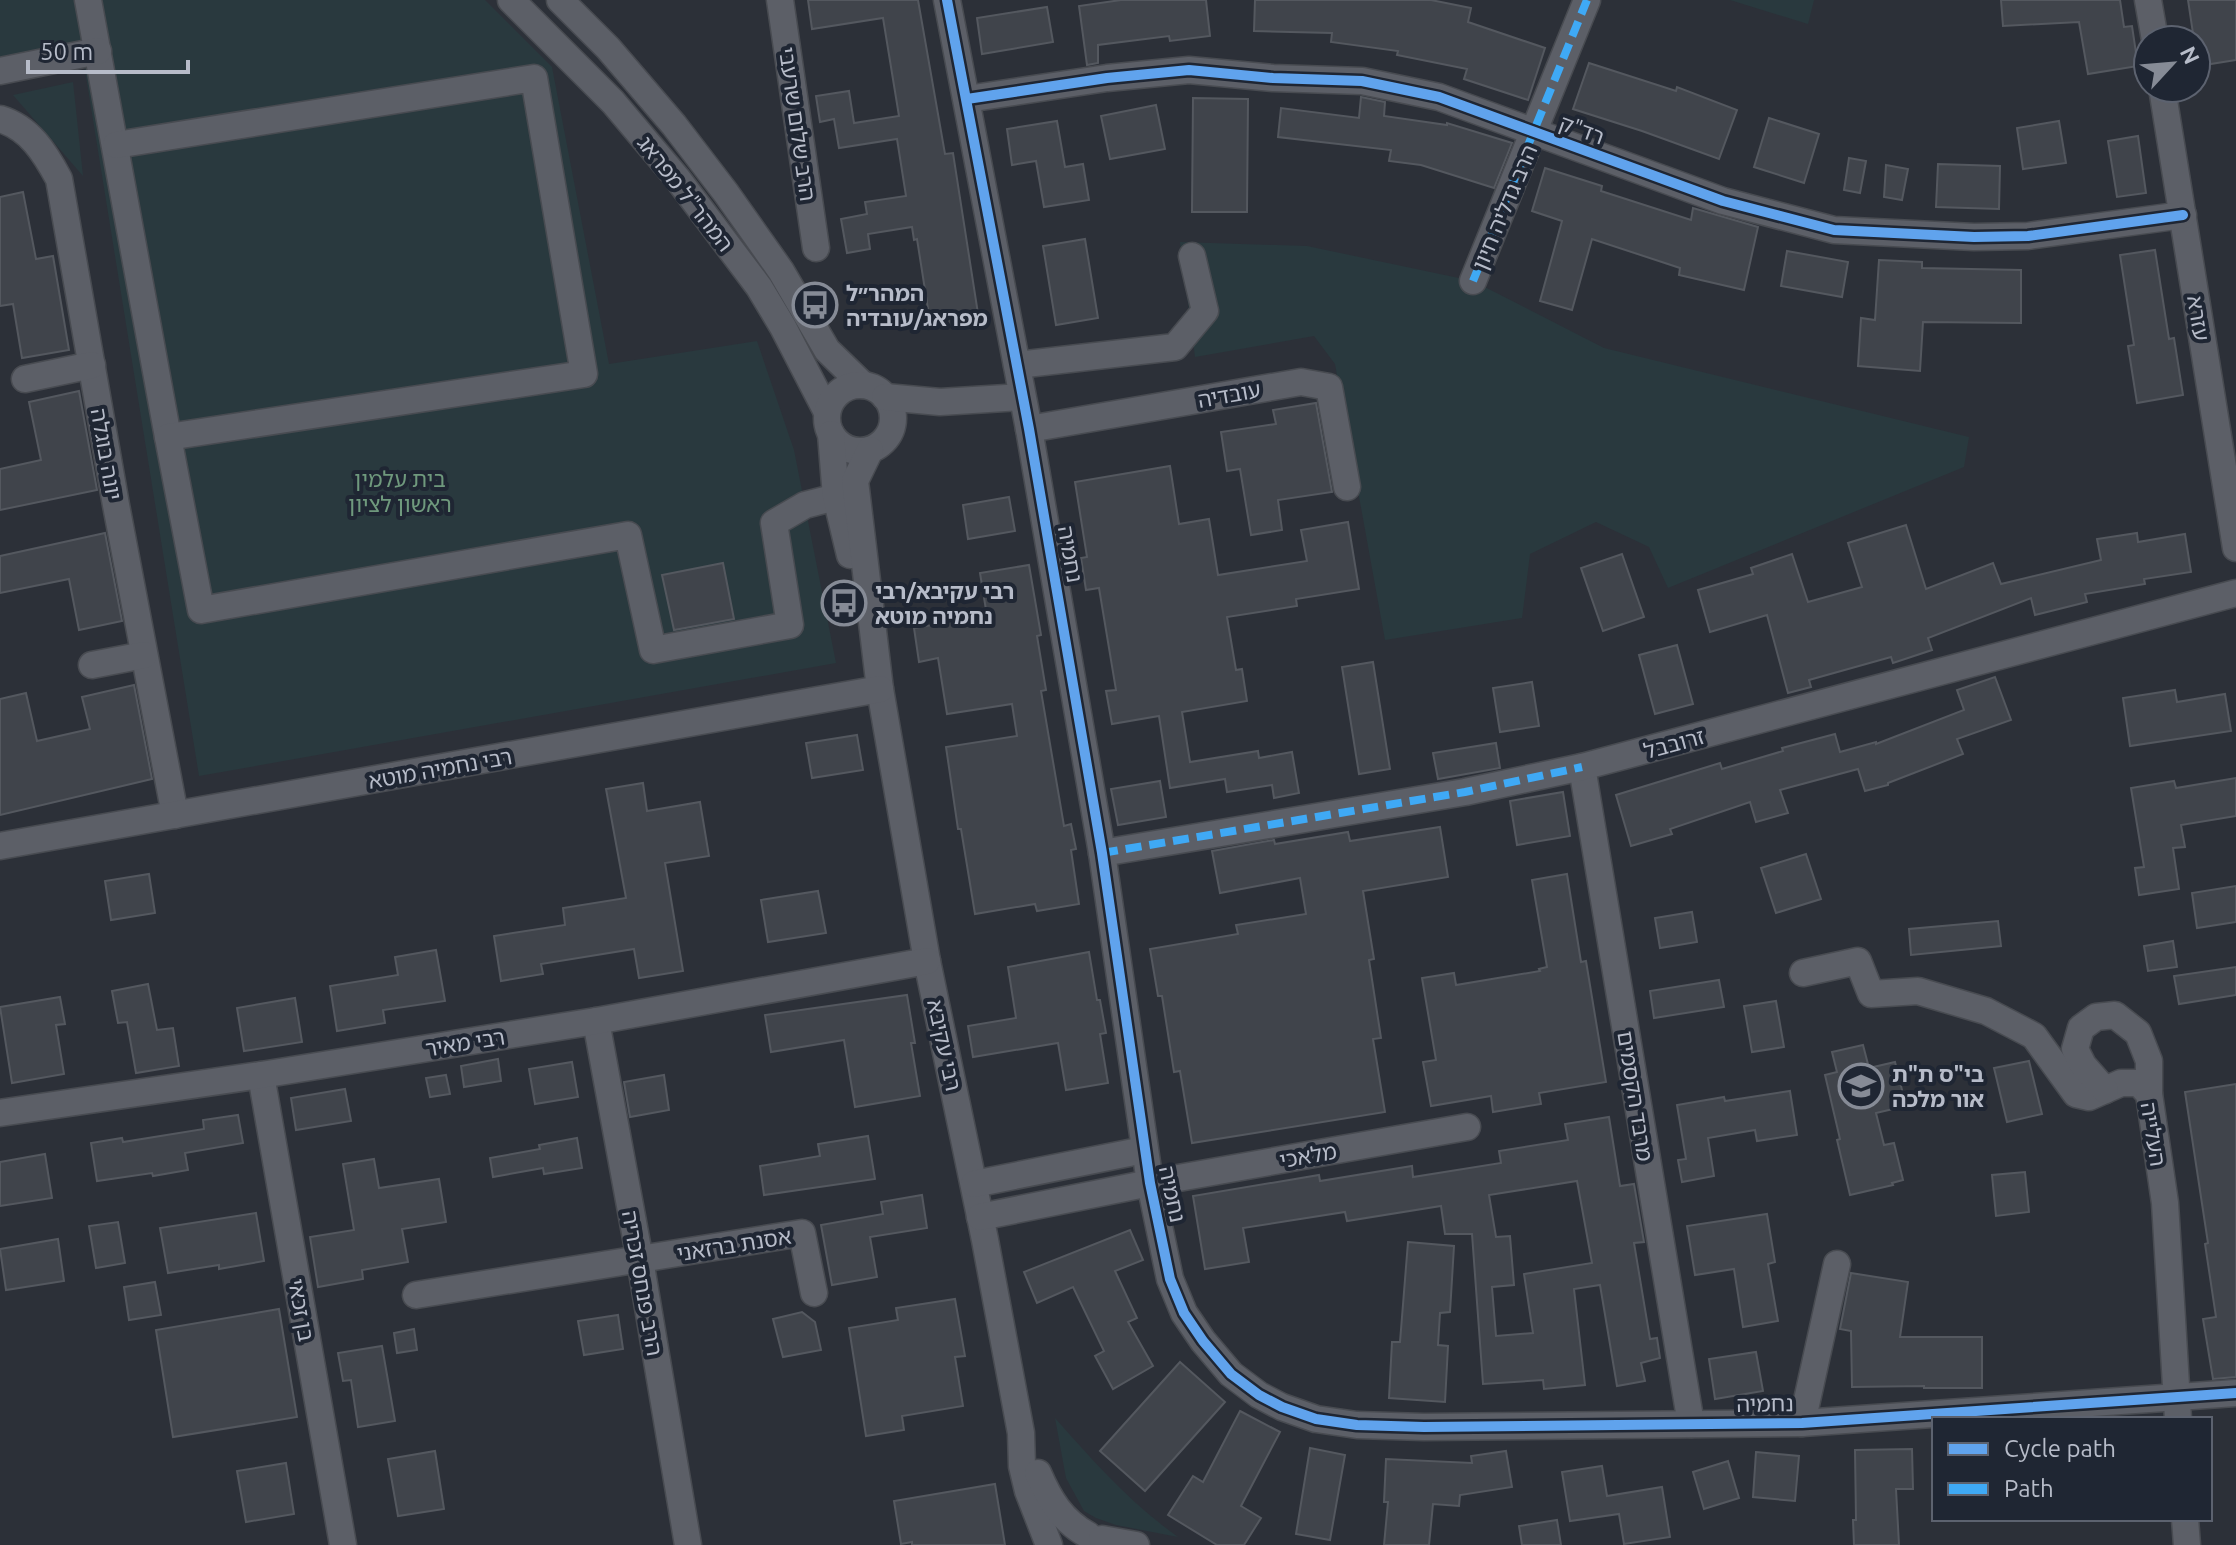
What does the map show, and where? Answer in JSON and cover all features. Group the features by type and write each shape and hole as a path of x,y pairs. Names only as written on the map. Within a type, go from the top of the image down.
{"street":[{"path":"88,0 201,610 628,535 653,650 790,625 774,523 805,505 836,497"},
{"name":"המהר\"ל מפראג","path":"511,0 613,102 677,178 770,305 829,423 836,497 876,655"},
{"name":"הרב שלום שרעבי","path":"780,0 816,248"},
{"name":"נחמיה","path":"947,0 1029,429 1102,853 1150,1183 1170,1279 1184,1313 1203,1341 1231,1374 1259,1395 1316,1419 1357,1425 1802,1423 1932,1418"},
{"name":"הרב גדליה חיון","path":"1473,281 1587,0"},
{"path":"2148,0 2152,24"},
{"path":"549,38 574,5"},
{"name":"המהר\"ל מפראג","path":"574,5 726,193 781,271 827,350 874,391"},
{"path":"0,71 98,51"},
{"name":"רד\"ק","path":"967,99 1107,78 1189,70 1273,78 1362,81 1439,97 1723,201 1834,230 1974,237 2028,236 2183,215"},
{"path":"116,145 534,78 584,374 168,437"},
{"name":"עזרא","path":"2165,104 2236,548"},
{"name":"יונה בוגלה","path":"0,119 19,127 33,139 59,179 175,815"},
{"path":"1017,365 1175,347 1205,311 1192,256"},
{"path":"25,379 92,365"},
{"name":"עובדיה","path":"1029,429 1301,382 1329,387 1347,487"},
{"path":"874,391 891,409 892,426 880,444 870,450 848,449 838,442 829,423 831,401 847,388 874,391 940,402 1022,397"},
{"path":"892,426 940,402"},
{"path":"870,450 855,481 876,655"},
{"name":"זרובבל","path":"1102,853 1465,792 1582,767 2236,593"},
{"path":"92,665 144,655"},
{"name":"רבי עקיבא","path":"876,655 927,961 974,1184 1021,1433 1052,1501 1066,1520 1075,1528 1100,1539"},
{"name":"רבי נחמיה מוטא","path":"0,846 880,689"},
{"name":"מרבד הקסמים","path":"1582,767 1691,1424"},
{"name":"רבי מאיר","path":"0,1113 596,1021 927,961"},
{"name":"העלייה","path":"1803,973 1858,961 1871,994 1918,991 1986,1011 2034,1036 2076,1094 2089,1097 2121,1083 2139,1083 2149,1094 2165,1203 2177,1408"},
{"path":"2105,1090 2083,1065 2075,1049 2081,1028 2096,1017 2115,1015 2138,1033 2149,1061 2149,1094"},
{"name":"הרב פנחס זכריה","path":"596,1021 688,1545"},
{"name":"בן זכאי","path":"261,1075 343,1545"},
{"name":"מלאכי","path":"980,1217 1150,1183 1467,1127"},
{"path":"974,1184 1144,1150"},
{"name":"אסנת ברזאני","path":"416,1295 802,1233 814,1293"},
{"path":"1802,1423 1837,1264"},
{"name":"נחמיה","path":"1952,1417 2177,1408 2236,1393"},
{"name":"רבי עקיבא","path":"1021,1433 1020,1451 1025,1480 1049,1545"},
{"path":"2185,1521 2187,1545"},
{"path":"1059,1545 1075,1536 1136,1545"}],"green space":[{"name":"בית עלמין ראשון לציון","path":"0,0 485,0 552,67 609,364 757,341 794,450 836,663 199,776 84,64 0,82"},
{"path":"1730,0 1814,0 1808,24"},
{"path":"73,82 83,176 13,95"},
{"path":"1180,242 1307,246 1473,281 1604,348 1969,437 1964,467 1668,588 1649,547 1596,522 1530,554 1522,618 1385,640 1335,364 1314,336 1195,357"},
{"path":"1055,1418 1128,1496 1178,1537 1116,1525 1084,1511 1066,1478"}],"building":[{"path":"808,0 918,0 945,154 953,153 979,320 931,328 917,239 914,240 912,227 868,234 870,249 847,253 841,219 867,214 865,202 906,196 897,139 839,148 834,119 820,122 816,96 849,91 854,123 899,116 883,18 812,29"},
{"path":"1121,0 1206,0 1210,36 1170,41 1169,36 1098,45 1098,63 1087,65 1079,6"},
{"path":"1255,0 1431,0 1471,8 1468,22 1545,48 1528,100 1464,79 1467,69 1397,55 1398,51 1331,42 1332,33 1254,31"},
{"path":"2001,0 2120,0 2124,27 2132,26 2132,67 2088,74 2079,22 2003,26"},
{"path":"2188,0 2236,0 2236,60 2212,64 2212,24 2192,24"},
{"path":"1047,7 1053,42 982,54 977,18"},
{"path":"1589,63 1676,91 1677,87 1737,110 1719,159 1573,109"},
{"path":"1361,97 1385,102 1384,116 1447,123 1512,143 1494,188 1421,165 1389,161 1391,150 1278,137 1281,108 1359,118"},
{"path":"1193,98 1248,99 1247,212 1192,212"},
{"path":"1156,105 1165,149 1110,159 1101,116"},
{"path":"1769,118 1819,134 1804,183 1754,167"},
{"path":"1057,121 1065,167 1083,164 1089,200 1044,207 1036,161 1012,165 1007,129"},
{"path":"2059,121 2066,163 2023,169 2017,128"},
{"path":"2138,136 2146,193 2117,197 2108,141"},
{"path":"1849,158 1866,161 1860,193 1844,190"},
{"path":"1938,164 2000,166 1999,209 1936,207"},
{"path":"1886,165 1908,169 1902,200 1884,197"},
{"path":"1545,168 1602,186 1601,191 1691,220 1693,208 1758,227 1744,290 1679,275 1680,268 1592,239 1572,310 1540,301 1562,221 1532,211"},
{"path":"23,192 36,259 53,256 69,350 22,358 13,304 0,306 0,197"},
{"path":"1085,239 1098,318 1056,325 1043,246"},
{"path":"2155,250 2169,339 2174,338 2183,395 2137,403 2128,346 2134,345 2120,255"},
{"path":"1787,251 1848,262 1842,297 1781,286"},
{"path":"1879,260 1922,262 1922,268 2021,270 2021,323 1923,322 1920,371 1858,366 1861,318 1875,320"},
{"path":"79,391 97,490 0,510 0,469 41,460 29,402"},
{"path":"1316,403 1332,492 1278,500 1282,530 1251,535 1240,469 1227,471 1221,432 1276,424 1273,410"},
{"path":"1170,466 1179,524 1209,519 1218,575 1307,561 1301,530 1348,522 1359,589 1296,599 1297,606 1227,617 1236,670 1242,669 1247,701 1182,712 1190,762 1258,751 1259,758 1292,752 1299,793 1274,798 1272,785 1227,792 1225,779 1170,788 1159,716 1112,724 1106,691 1116,690 1099,588 1086,590 1081,558 1087,557 1075,482"},
{"path":"1009,497 1015,531 968,539 963,505"},
{"path":"1906,525 1926,589 1993,563 2001,584 2101,560 2097,539 2137,533 2138,542 2185,534 2191,572 2144,579 2145,584 2085,594 2087,602 2035,615 2031,598 1928,638 1932,650 1893,663 1891,657 1809,680 1811,687 1788,693 1767,615 1710,632 1698,590 1753,574 1751,568 1792,554 1808,602 1862,587 1848,543"},
{"path":"105,533 122,621 79,630 69,579 0,593 0,556"},
{"path":"1622,554 1644,617 1603,631 1581,568"},
{"path":"723,563 734,619 674,630 662,575"},
{"path":"1029,565 1041,635 1037,636 1046,690 1041,691 1064,826 1071,824 1076,849 1071,850 1079,904 1037,911 1035,904 975,914 946,747 1017,736 1012,704 947,714 938,658 919,662 914,628 987,616 980,573"},
{"path":"1677,645 1693,704 1655,714 1639,655"},
{"path":"1373,662 1390,769 1359,774 1342,667"},
{"path":"1995,677 2011,720 1957,739 1963,754 1888,785 1865,791 1858,769 1780,790 1788,813 1756,822 1750,802 1670,829 1672,834 1631,846 1616,795 1720,763 1722,769 1835,734 1840,752 1876,744 1964,710 1957,690"},
{"path":"1532,682 1539,726 1500,732 1493,688"},
{"path":"134,685 152,779 0,815 0,699 26,693 37,741 90,729 82,697"},
{"path":"2175,690 2177,702 2225,694 2231,731 2130,746 2123,698"},
{"path":"857,735 863,770 812,778 806,743"},
{"path":"1496,743 1500,768 1438,779 1433,753"},
{"path":"2236,778 2236,816 2181,825 2185,847 2173,848 2179,889 2139,895 2135,868 2144,867 2131,788 2174,781 2176,788"},
{"path":"1160,781 1166,817 1118,825 1111,789"},
{"path":"643,783 647,811 700,802 709,856 665,863 683,971 639,978 634,949 541,964 543,974 501,981 494,936 565,925 563,908 626,898 606,789"},
{"path":"1563,792 1570,836 1517,845 1510,801"},
{"path":"1440,827 1448,877 1363,891 1374,959 1369,960 1381,1038 1373,1039 1385,1112 1192,1143 1180,1071 1174,1072 1162,996 1158,996 1150,949 1238,934 1236,925 1306,914 1300,878 1220,893 1212,851 1348,832 1350,841"},
{"path":"1806,854 1821,899 1776,913 1761,868"},
{"path":"149,874 155,913 111,920 105,881"},
{"path":"1567,874 1581,962 1586,961 1606,1082 1539,1093 1541,1104 1493,1112 1491,1096 1431,1106 1423,1062 1436,1060 1422,978 1454,973 1456,985 1540,971 1547,967 1532,880"},
{"path":"2236,886 2236,922 2197,928 2192,893"},
{"path":"818,891 826,933 768,942 761,900"},
{"path":"1692,912 1697,942 1660,948 1655,918"},
{"path":"1998,921 2001,946 1911,955 1909,929"},
{"path":"2173,941 2177,967 2148,971 2144,946"},
{"path":"436,950 445,1001 383,1010 385,1023 337,1031 330,986 398,975 395,957"},
{"path":"1089,952 1106,1033 1100,1034 1108,1083 1066,1090 1058,1043 973,1057 968,1026 1016,1018 1008,967"},
{"path":"2236,967 2236,995 2179,1004 2174,976"},
{"path":"1719,980 1724,1007 1654,1018 1650,991"},
{"path":"148,984 157,1030 173,1028 179,1066 136,1073 127,1022 118,1023 112,991"},
{"path":"907,995 920,1096 855,1107 844,1040 771,1052 765,1015"},
{"path":"60,997 65,1024 56,1025 64,1074 12,1083 0,1007"},
{"path":"295,998 302,1042 244,1051 237,1008"},
{"path":"1776,1001 1784,1047 1752,1052 1744,1006"},
{"path":"1863,1045 1869,1068 1895,1062 1906,1106 1876,1113 1884,1145 1894,1143 1903,1180 1850,1195 1825,1075 1837,1072 1832,1052"},
{"path":"498,1059 501,1081 464,1087 461,1066"},
{"path":"2029,1061 2042,1114 2007,1122 1994,1068"},
{"path":"572,1062 578,1097 535,1104 529,1069"},
{"path":"446,1075 450,1094 430,1097 426,1078"},
{"path":"664,1075 669,1110 630,1117 624,1082"},
{"path":"2236,1084 2236,1377 2213,1379 2203,1319 2216,1317 2185,1092"},
{"path":"345,1089 351,1121 296,1130 291,1098"},
{"path":"1790,1091 1797,1135 1757,1141 1755,1130 1708,1138 1714,1176 1682,1182 1678,1160 1686,1159 1677,1105"},
{"path":"238,1115 243,1143 185,1153 188,1170 97,1181 91,1143 122,1138 123,1142 204,1129 203,1120"},
{"path":"1609,1117 1620,1186 1634,1184 1644,1242 1634,1243 1650,1339 1657,1338 1660,1358 1641,1363 1645,1381 1617,1386 1600,1285 1574,1289 1585,1385 1544,1389 1543,1380 1483,1384 1472,1234 1445,1234 1441,1206 1347,1221 1345,1212 1243,1228 1249,1262 1205,1269 1193,1196 1319,1175 1320,1181 1412,1166 1413,1177 1501,1163 1499,1151 1568,1140 1565,1124","holes":["1577,1181 1592,1263 1524,1274 1533,1333 1496,1336 1492,1287 1514,1285 1510,1236 1496,1237 1489,1195"]},
{"path":"868,1136 875,1179 764,1195 760,1166 820,1156 818,1144"},
{"path":"577,1138 582,1168 544,1174 543,1168 493,1177 490,1158 540,1149 539,1145"},
{"path":"45,1154 52,1198 0,1206 0,1162"},
{"path":"374,1159 379,1188 439,1179 446,1222 402,1229 408,1262 362,1270 363,1279 318,1287 310,1237 354,1230 343,1164"},
{"path":"2025,1172 2029,1212 1996,1216 1992,1175"},
{"path":"922,1195 927,1228 870,1237 877,1277 832,1285 821,1225 883,1214 881,1202"},
{"path":"256,1213 264,1261 168,1273 160,1228"},
{"path":"1767,1214 1775,1262 1768,1264 1778,1321 1743,1327 1734,1269 1695,1275 1687,1226"},
{"path":"118,1222 125,1263 96,1268 89,1226"},
{"path":"1130,1230 1143,1260 1115,1271 1137,1318 1128,1322 1153,1366 1113,1389 1095,1356 1104,1351 1073,1287 1037,1303 1024,1272"},
{"path":"58,1239 64,1281 6,1290 0,1249"},
{"path":"1408,1242 1454,1246 1450,1312 1440,1313 1438,1345 1448,1346 1445,1402 1389,1398 1392,1342 1400,1342"},
{"path":"1851,1273 1908,1282 1900,1337 1982,1337 1982,1388 1852,1387 1851,1331 1840,1329"},
{"path":"155,1282 161,1315 129,1320 124,1287"},
{"path":"955,1299 965,1356 955,1357 963,1406 902,1416 904,1430 866,1436 849,1328 898,1320 896,1308"},
{"path":"279,1309 297,1417 173,1437 156,1330"},
{"path":"802,1312 815,1322 821,1350 783,1357 773,1319"},
{"path":"618,1315 623,1349 584,1355 578,1321"},
{"path":"414,1329 417,1350 397,1353 394,1333"},
{"path":"382,1346 395,1421 358,1427 351,1380 343,1381 338,1353"},
{"path":"1756,1352 1763,1391 1715,1399 1709,1359"},
{"path":"1180,1362 1225,1402 1145,1491 1100,1451"},
{"path":"1240,1411 1280,1432 1241,1506 1261,1518 1244,1545 1217,1545 1168,1515 1193,1476 1203,1482"},
{"path":"1310,1448 1345,1455 1330,1540 1296,1534"},
{"path":"1912,1449 1913,1489 1896,1489 1899,1545 1854,1545 1855,1450"},
{"path":"435,1451 444,1509 398,1516 388,1459"},
{"path":"1506,1451 1512,1487 1460,1495 1459,1506 1433,1504 1429,1545 1384,1545 1388,1502 1384,1502 1386,1459 1472,1463 1471,1456"},
{"path":"1756,1452 1799,1456 1795,1501 1753,1497"},
{"path":"1728,1461 1739,1498 1704,1509 1693,1472"},
{"path":"286,1463 294,1514 246,1522 237,1471"},
{"path":"1602,1466 1607,1496 1662,1487 1670,1537 1624,1544 1619,1514 1570,1521 1562,1472"},
{"path":"995,1484 1005,1545 901,1544 894,1501"},
{"path":"1557,1520 1561,1545 1522,1545 1519,1526"}],"marked path":[{"path":"1473,281 1587,0"},
{"path":"1102,853 1465,792 1582,767"}],"cycle path":[{"path":"947,0 1029,429 1102,853 1150,1183 1170,1279 1184,1313 1231,1374 1259,1395 1316,1419 1357,1425 1424,1427 1802,1423 2236,1393"},
{"path":"967,99 1107,78 1189,70 1273,78 1362,81 1439,97 1723,201 1834,230 1974,237 2028,236 2183,215"}],"place":[{"name":"המהר״ל מפראג/עובדיה","path":"815,305"},
{"name":"רבי עקיבא/רבי נחמיה מוטא","path":"844,603"},
{"name":"בי\"ס ת\"ת אור מלכה","path":"1861,1086"}]}
